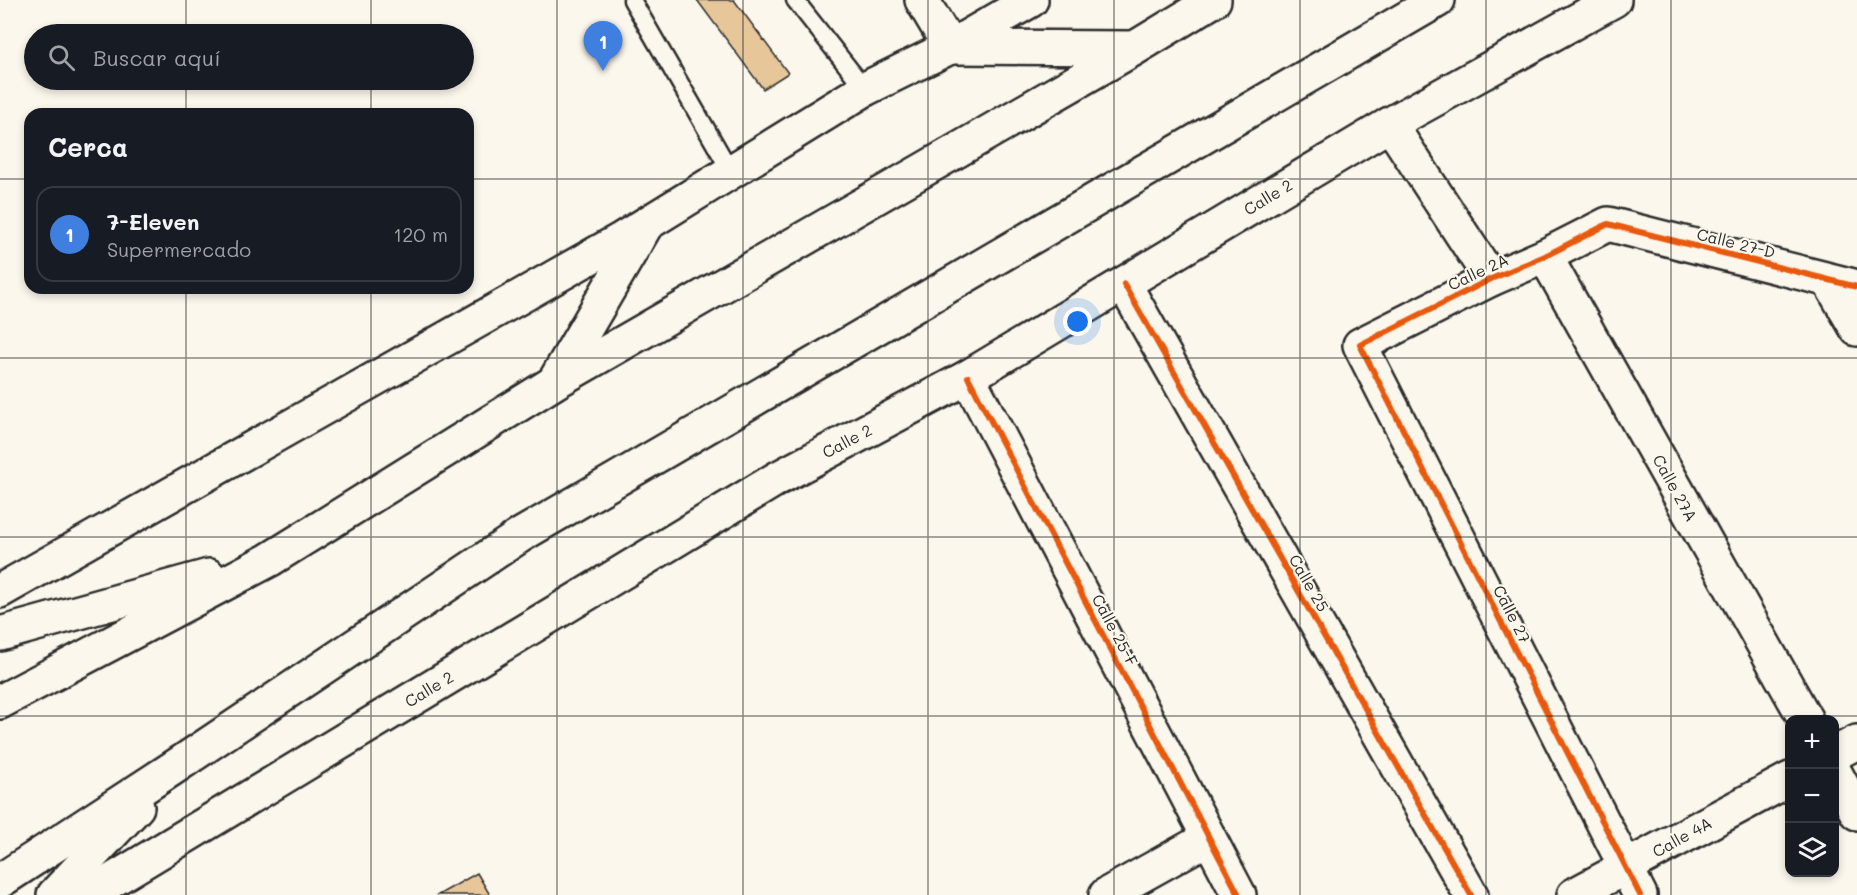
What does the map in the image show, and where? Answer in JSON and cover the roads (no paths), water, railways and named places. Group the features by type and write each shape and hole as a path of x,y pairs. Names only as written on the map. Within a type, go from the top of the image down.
{"main road":[{"path":"922,0 950,47"},
{"path":"0,591 646,225 865,90 950,47 1031,0"},
{"path":"0,702 269,560 555,382 1135,48 1214,0"},
{"path":"0,881 521,535 1429,6 1453,0"},
{"name":"Calle 2","path":"88,895 778,478 968,377 1390,124 1614,0"},
{"path":"950,47 1135,48"},
{"path":"1390,124 1491,279"},
{"name":"Calle 2A","path":"1360,345 1491,279 1545,256 1608,224"},
{"name":"Calle 27-D","path":"1608,224 1843,284"},
{"path":"555,382 646,225"},
{"name":"Calle 27A","path":"1545,256 1803,715"},
{"name":"Calle 25","path":"1124,284 1471,895"},
{"path":"1843,284 1857,329"},
{"name":"Calle 27","path":"1360,345 1633,882"},
{"name":"Calle 25-F","path":"968,377 1239,895"},
{"path":"0,634 269,560"},
{"path":"1839,751 1857,742"},
{"path":"54,895 173,768"},
{"path":"1839,780 1857,813"},
{"name":"Calle 4A","path":"1574,895 1633,882 1785,782"},
{"path":"1106,895 1194,846 1207,836"}],"lane":[{"path":"632,0 731,172"},
{"path":"795,0 865,90"}],"place":[{"name":"7-Eleven","path":"603,71"}]}
